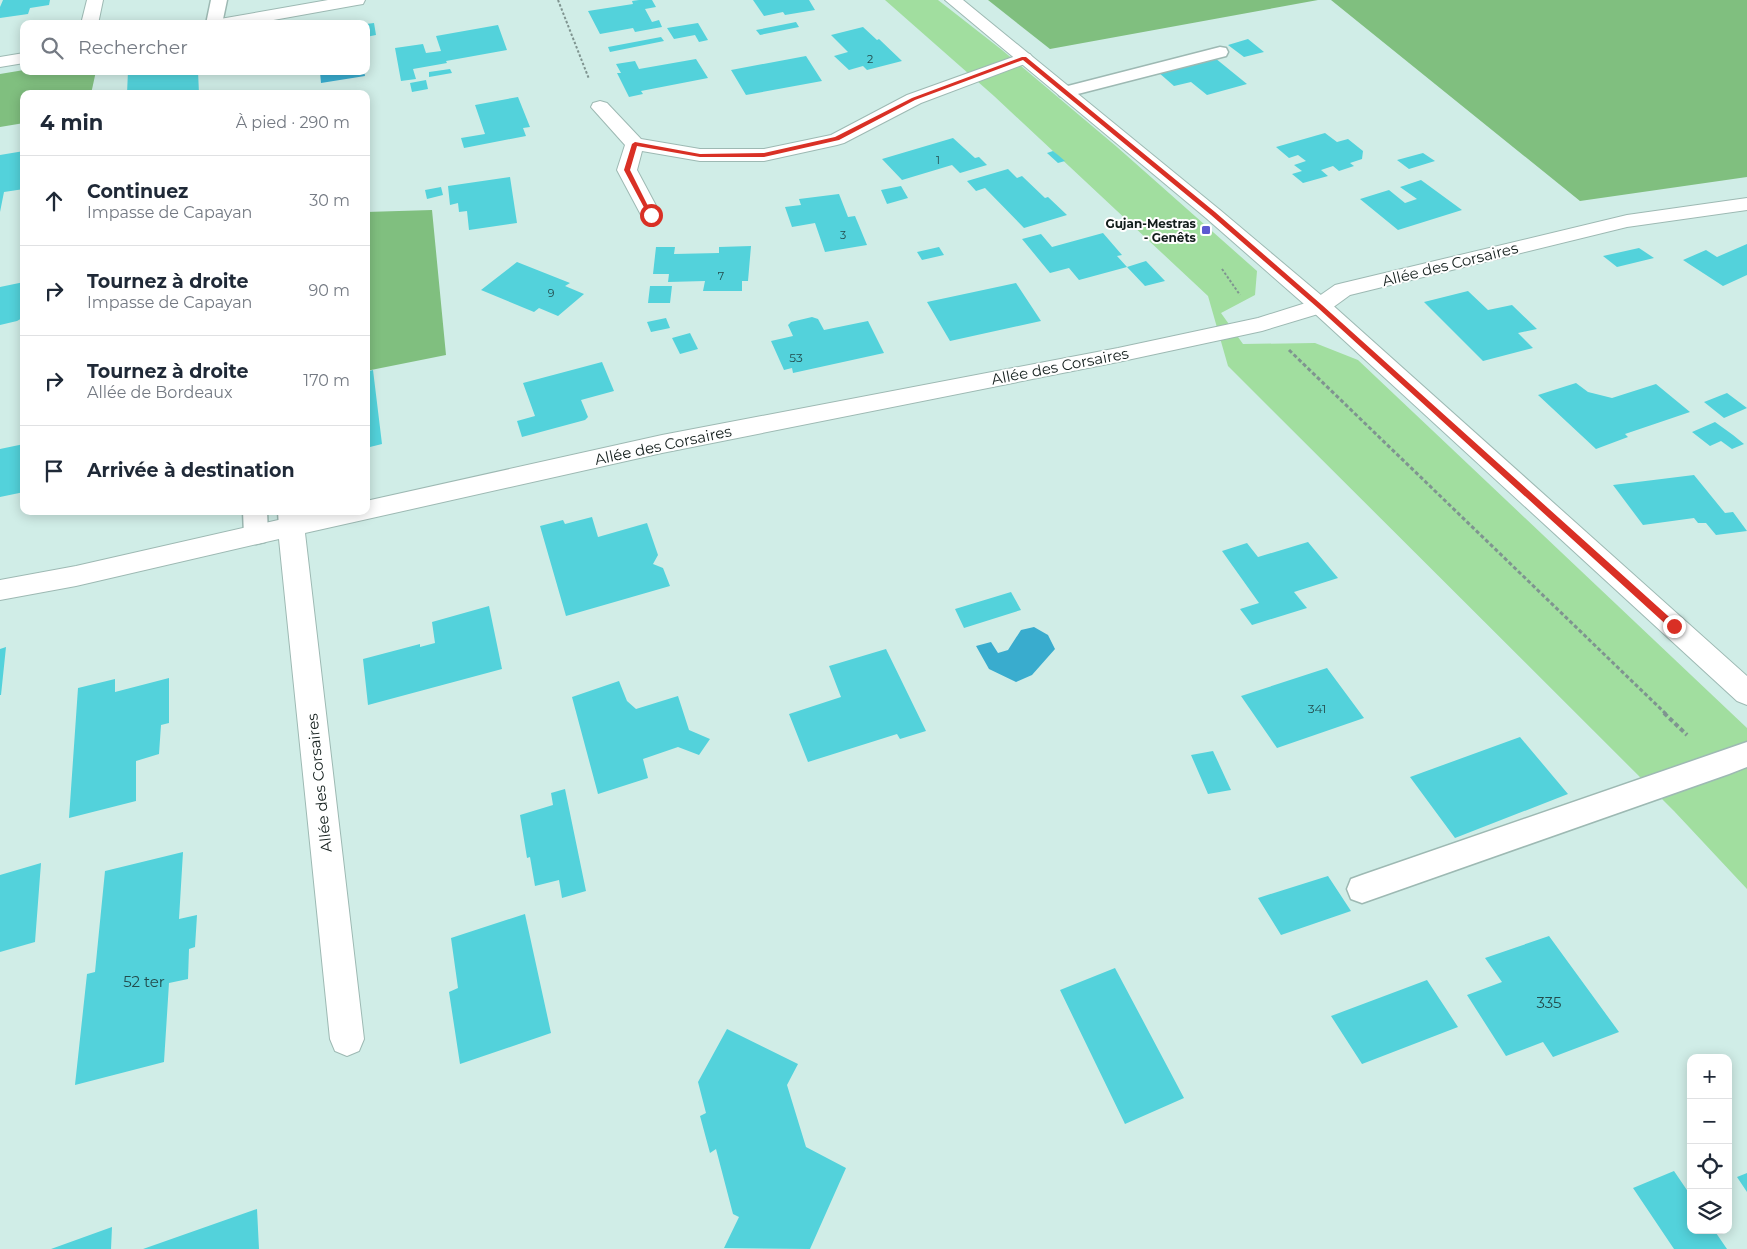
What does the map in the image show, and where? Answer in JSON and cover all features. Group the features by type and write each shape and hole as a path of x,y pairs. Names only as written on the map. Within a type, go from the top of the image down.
{"street":[{"path":"90,20 95,0"},
{"path":"243,20 357,0"},
{"path":"953,0 1213,214 1320,306 1747,692"},
{"path":"600,107 635,144 700,155 764,155 837,139 914,99 1024,58"},
{"path":"0,62 20,59"},
{"path":"635,144 627,170 651,215"},
{"name":"Allée des Corsaires","path":"370,509 662,444 1118,355 1262,324 1320,306 1344,290 1627,220 1747,204"},
{"path":"0,590 76,576 256,523 326,515"},
{"name":"Allée des Corsaires","path":"291,519 347,1039"}],"lane":[{"path":"215,20 219,0"},
{"path":"1066,92 1220,52"},
{"path":"1362,889 1747,754"}],"path":[{"path":"558,0 600,107"},
{"path":"1218,262 1262,324 1719,765"}],"green space":[{"path":"885,0 938,0 1002,50 1117,147 1257,271 1255,295 1221,313 1243,344 1315,343 1358,360 1747,728 1747,889 1674,811 1228,366 1208,296 994,96"},
{"path":"988,0 1318,0 1050,49"},
{"path":"1331,0 1747,0 1747,177 1580,201"},
{"path":"20,71 20,75 95,75 92,90 20,90 20,124 0,127 0,74"},
{"path":"432,210 446,355 370,370 370,212"}],"water":[{"path":"320,75 365,76 321,83"},
{"path":"1034,627 1048,635 1055,649 1032,675 1016,682 989,669 976,646 991,642 998,653 1008,650 1021,630"}],"building":[{"path":"3,0 50,0 49,5 30,8 28,14 0,18 0,7"},
{"path":"652,0 656,7 645,9 652,22 659,20 662,27 635,32 633,28 600,34 588,11 633,4 632,1"},
{"path":"753,0 809,0 815,10 785,15 783,12 764,16"},
{"path":"796,22 799,27 760,35 756,30"},
{"path":"374,23 376,35 370,36 370,24"},
{"path":"698,23 708,40 699,42 695,35 674,39 667,28"},
{"path":"498,25 507,50 413,69 416,79 401,81 395,48 423,44 426,53 441,51 436,36"},
{"path":"863,27 902,61 867,70 863,66 849,70 834,56 848,52 831,35"},
{"path":"661,37 664,41 610,52 608,47"},
{"path":"1248,39 1264,52 1244,57 1228,45"},
{"path":"806,56 822,81 746,95 731,70"},
{"path":"1215,58 1247,84 1207,95 1191,82 1174,86 1158,72"},
{"path":"696,59 708,78 641,91 643,94 629,97 617,73 621,73 616,64 635,61 639,69"},
{"path":"450,69 452,73 429,77 429,72"},
{"path":"128,75 198,75 199,90 127,90"},
{"path":"426,80 428,89 412,92 410,83"},
{"path":"518,97 530,127 523,128 526,136 464,148 461,138 485,134 475,105"},
{"path":"1325,133 1337,142 1348,139 1363,151 1362,159 1350,163 1354,166 1339,171 1333,166 1321,170 1328,176 1303,183 1292,174 1302,171 1294,165 1306,161 1298,155 1289,158 1276,147"},
{"path":"953,138 975,158 979,157 987,165 960,173 952,165 902,180 882,159"},
{"path":"1053,151 1065,161 1058,163 1047,153"},
{"path":"20,152 20,190 4,192 0,212 0,155"},
{"path":"1423,153 1435,161 1409,169 1397,160"},
{"path":"1008,169 1017,178 1022,176 1045,198 1048,197 1067,215 1024,228 985,188 976,191 967,181"},
{"path":"510,177 517,223 469,230 467,211 459,212 458,203 450,205 448,186"},
{"path":"1421,180 1462,210 1398,230 1360,199 1389,190 1405,203 1417,199 1400,187"},
{"path":"901,186 908,198 887,204 881,190"},
{"path":"441,187 443,195 427,199 425,190"},
{"path":"839,194 848,217 855,216 867,245 825,252 815,223 792,227 785,207 801,205 799,199"},
{"path":"1103,233 1122,255 1117,256 1127,267 1079,280 1069,268 1050,273 1022,239 1041,234 1052,247"},
{"path":"1747,244 1747,275 1723,286 1683,260 1706,250 1717,257"},
{"path":"751,246 748,281 742,281 742,291 703,291 705,281 668,282 669,274 653,274 656,247 675,247 674,254 719,253 719,247"},
{"path":"939,247 944,255 922,260 917,252"},
{"path":"1639,248 1654,258 1617,267 1603,256"},
{"path":"1146,261 1165,281 1145,286 1127,267"},
{"path":"517,262 570,283 565,286 584,294 558,316 539,308 534,312 481,290"},
{"path":"20,283 20,319 17,321 0,325 0,287"},
{"path":"1016,283 1041,321 950,341 927,302"},
{"path":"650,286 672,286 670,303 648,303"},
{"path":"1468,291 1488,310 1512,305 1537,329 1518,333 1533,348 1483,361 1424,302"},
{"path":"812,317 818,319 824,330 868,321 884,353 793,373 792,368 784,370 771,341 793,336 788,325 791,322"},
{"path":"666,318 670,328 651,332 647,322"},
{"path":"690,333 698,349 680,354 672,338"},
{"path":"602,362 614,391 581,400 588,417 585,420 522,437 517,421 535,416 523,383"},
{"path":"373,370 382,444 370,447 370,371"},
{"path":"1576,383 1588,392 1612,398 1656,384 1690,412 1625,434 1628,437 1596,449 1538,395"},
{"path":"1727,393 1747,408 1724,418 1704,402"},
{"path":"1715,422 1744,444 1732,449 1721,441 1710,446 1692,432"},
{"path":"20,445 20,493 0,497 0,449"},
{"path":"1694,475 1725,513 1733,512 1747,531 1716,535 1706,523 1698,523 1694,518 1643,525 1613,485"},
{"path":"592,517 598,537 647,523 658,555 653,564 663,568 670,586 566,616 540,526 563,520 565,524"},
{"path":"1308,542 1338,578 1294,592 1307,608 1252,625 1240,609 1259,603 1222,551 1247,543 1258,557"},
{"path":"1011,592 1021,610 964,628 955,609"},
{"path":"489,606 502,669 368,705 363,659 420,644 420,647 435,643 432,622"},
{"path":"6,647 1,695 0,695 0,649"},
{"path":"886,649 926,731 900,739 897,734 808,762 789,714 841,697 829,666"},
{"path":"1327,668 1364,718 1277,748 1241,696"},
{"path":"169,678 169,723 161,725 159,754 136,761 136,801 69,818 78,688 115,679 115,692"},
{"path":"619,681 627,701 636,709 678,696 689,730 710,739 699,755 678,747 643,759 648,778 598,794 572,697"},
{"path":"1520,737 1568,794 1455,838 1410,777"},
{"path":"1213,751 1231,790 1208,794 1191,755"},
{"path":"565,789 586,891 562,898 559,880 535,886 530,857 527,858 520,815 553,805 551,793"},
{"path":"183,852 179,919 197,915 195,947 189,949 188,979 169,983 164,1062 75,1085 87,974 95,972 105,871"},
{"path":"41,863 35,942 0,952 0,875"},
{"path":"1328,876 1351,911 1281,935 1258,898"},
{"path":"525,914 551,1033 460,1064 449,992 458,988 451,938"},
{"path":"1549,936 1619,1032 1553,1057 1543,1042 1506,1056 1467,995 1502,982 1485,958"},
{"path":"1115,968 1184,1098 1125,1124 1060,990"},
{"path":"1427,980 1458,1027 1362,1064 1331,1016"},
{"path":"727,1029 798,1064 787,1085 806,1147 846,1168 810,1249 724,1248 739,1217 733,1214 716,1149 710,1153 700,1116 706,1113 698,1082"},
{"path":"1674,1171 1687,1190 1687,1234 1717,1234 1727,1249 1674,1249 1633,1188"},
{"path":"1747,1173 1747,1192 1737,1177"},
{"path":"257,1209 259,1249 143,1249"},
{"path":"112,1227 111,1249 51,1249"}],"place":[{"name":"Gujan-Mestras - Genêts","path":"1206,230"}],"route":[{"path":"651,215 627,170 635,144 700,155 764,155 837,139 914,99 1024,58 1213,214 1320,306 1674,626"}]}
